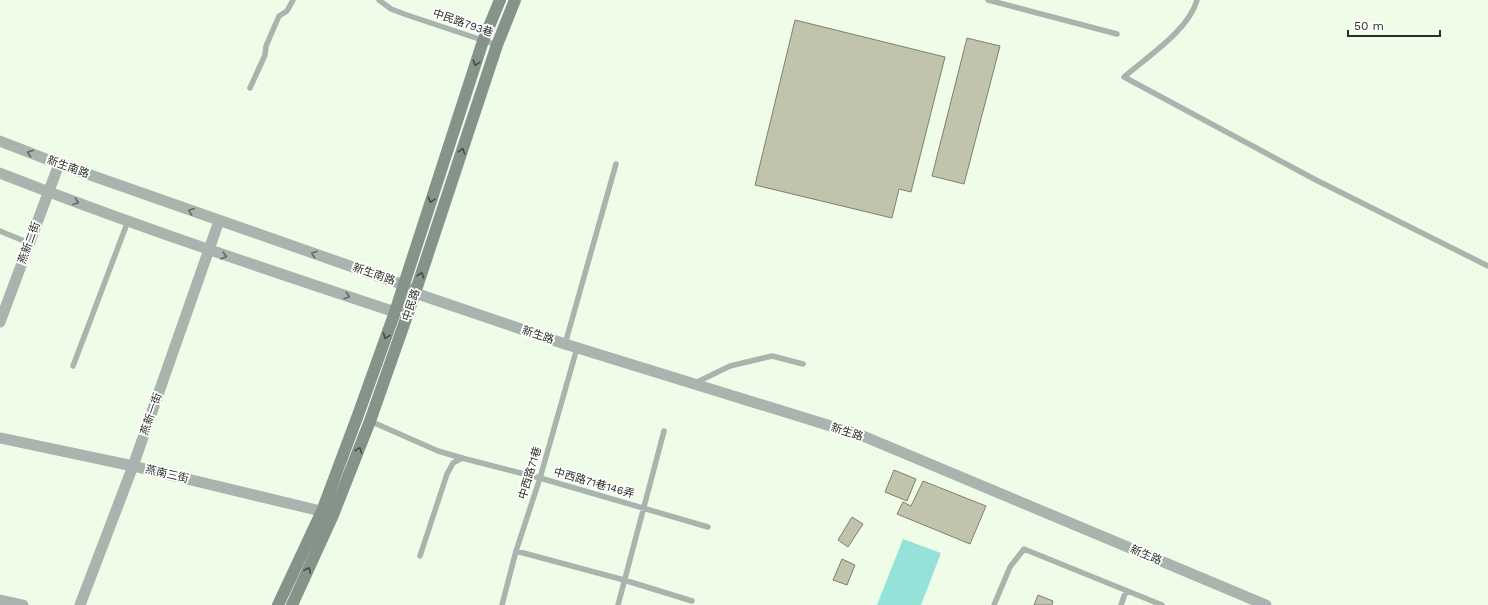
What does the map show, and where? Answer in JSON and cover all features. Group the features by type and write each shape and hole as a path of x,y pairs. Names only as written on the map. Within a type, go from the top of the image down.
{"main road":[{"name":"中民路","path":"292,605 328,513 483,41 500,0"},
{"name":"中民路","path":"278,605 328,513 370,421 415,293 497,45 515,0"}],"street":[{"name":"新生南路","path":"0,141 59,164 404,285 415,293"},
{"name":"燕新二街","path":"0,322 59,164"},
{"path":"0,172 48,192 208,250 395,312 415,293"},
{"name":"燕新一街","path":"80,605 133,466 219,221"},
{"name":"新生路","path":"415,293 577,348 862,436 1266,605"},
{"name":"燕南三街","path":"0,438 133,466 328,513"},
{"path":"0,600 23,605"}],"lane":[{"path":"250,88 265,55 266,46 279,16 286,11 293,0"},
{"name":"中民路793巷","path":"379,0 391,8 407,15 497,45"},
{"path":"988,0 1117,34"},
{"path":"1197,0 1184,25 1172,38 1124,77 1316,180 1488,266"},
{"path":"565,344 616,164"},
{"path":"73,366 128,221"},
{"path":"0,230 29,243"},
{"name":"中西路71巷","path":"502,605 516,551 540,478 577,348"},
{"path":"693,384 730,366 772,356 803,364"},
{"name":"中西路71巷146弄","path":"370,421 438,451 540,478 708,527"},
{"name":"中西路71巷146弄","path":"618,605 664,431"},
{"path":"420,556 447,474 453,463 462,458"},
{"path":"994,605 1010,567 1024,549 1162,605"},
{"path":"516,551 624,580 692,601"},
{"path":"1121,605 1126,591"}],"water":[{"path":"903,539 941,553 921,605 877,605"}],"building":[{"path":"795,20 945,57 911,192 899,189 892,218 755,185"},
{"path":"967,38 1000,46 964,184 932,176"},
{"path":"894,470 916,479 907,501 885,492"},
{"path":"923,481 986,506 970,544 897,514 903,502 911,506"},
{"path":"852,517 863,524 848,547 838,540"},
{"path":"842,559 855,565 847,585 833,580"},
{"path":"1038,595 1053,601 1052,605 1034,605"}]}
